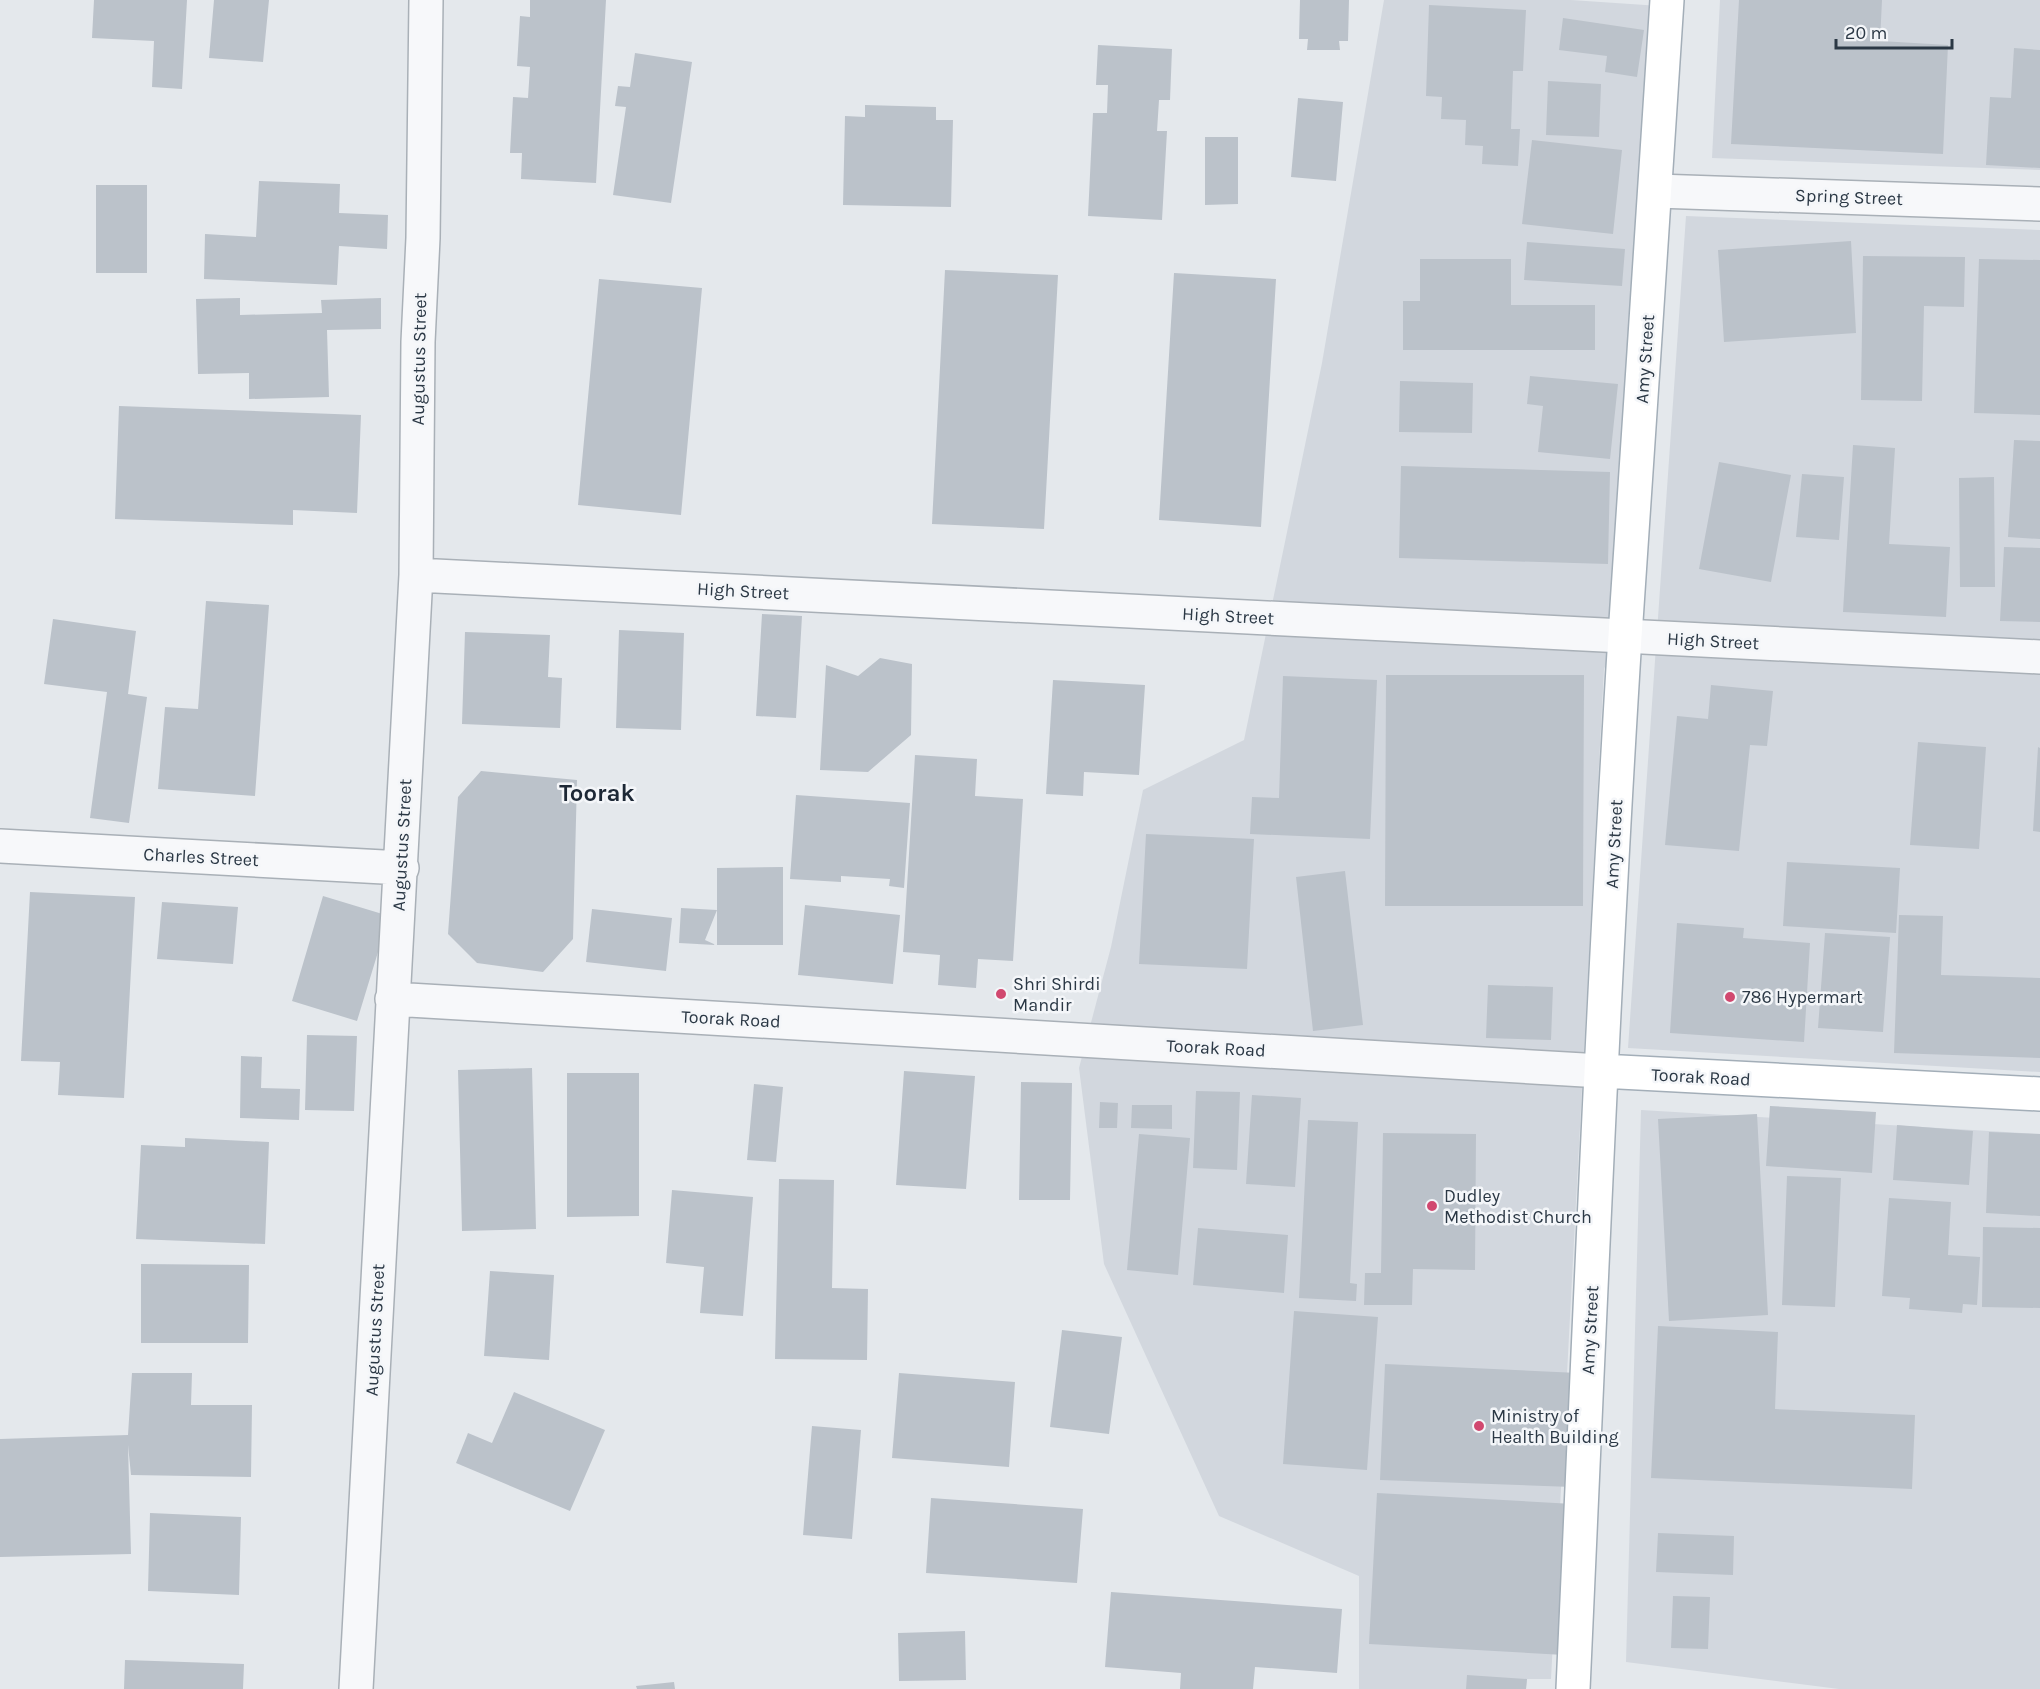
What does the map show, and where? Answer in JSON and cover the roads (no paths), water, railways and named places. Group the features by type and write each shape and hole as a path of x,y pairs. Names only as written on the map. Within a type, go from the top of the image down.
{"main road":[{"name":"Amy Street","path":"1573,1689 1601,1071 1625,637 1657,191 1667,0"},
{"name":"Toorak Road","path":"1601,1071 2040,1094"}],"street":[{"name":"Augustus Street","path":"356,1689 392,999 402,868 416,574 426,0"},
{"name":"Spring Street","path":"1657,191 2040,204"},
{"name":"High Street","path":"416,574 2040,657"},
{"name":"Charles Street","path":"0,846 402,868"},
{"name":"Toorak Road","path":"392,999 1601,1071"}],"place":[{"name":"Shri Shirdi Mandir","path":"1001,994"},
{"name":"786 Hypermart","path":"1730,997"},
{"name":"Dudley Methodist Church","path":"1432,1206"},
{"name":"Ministry of Health Building","path":"1479,1426"}],"district":[{"name":"Toorak","path":"597,793"}]}
